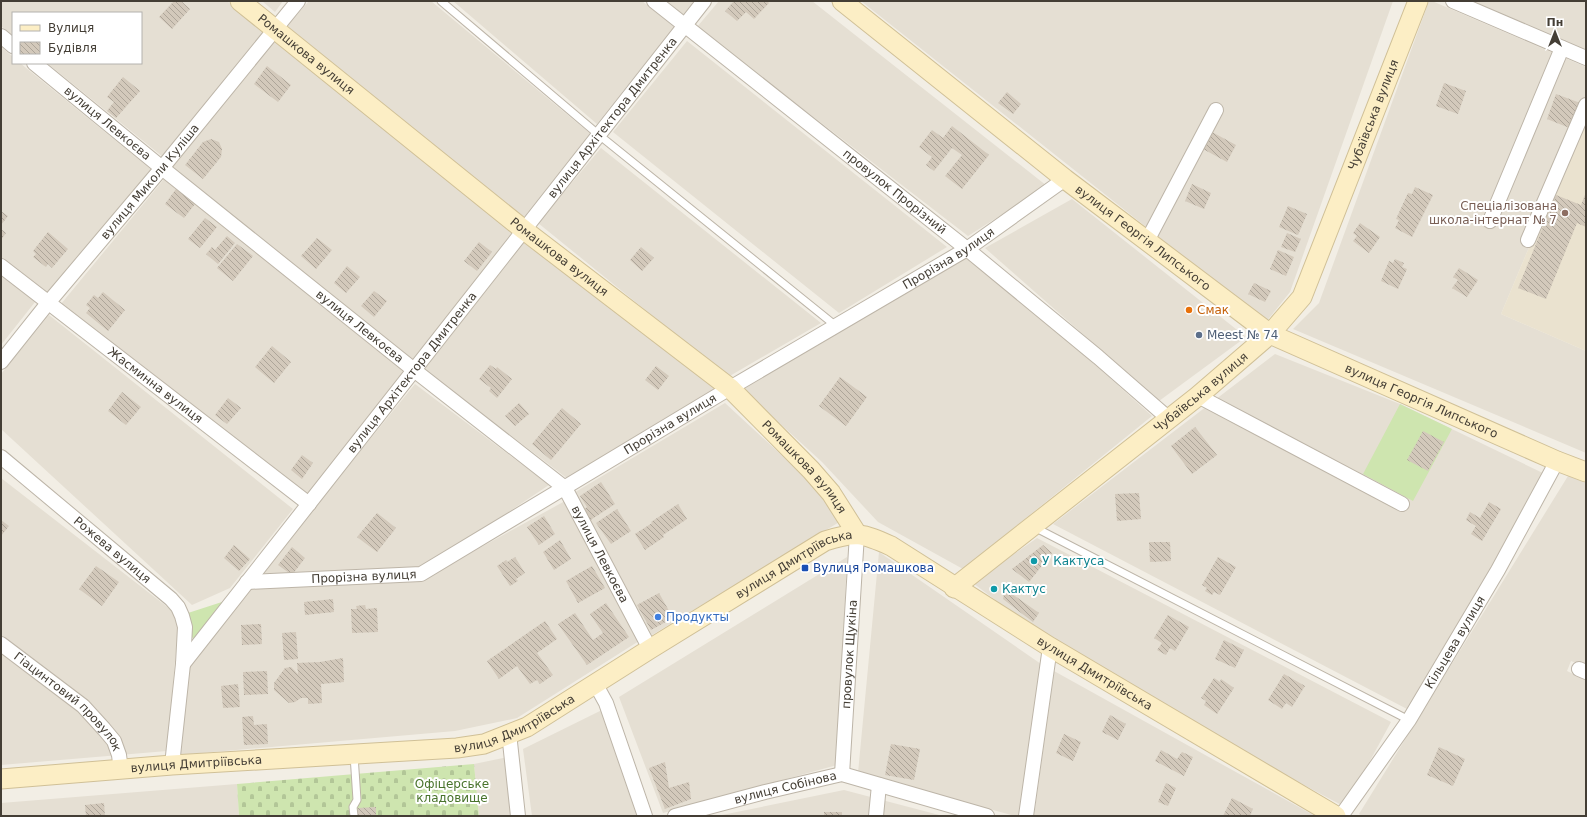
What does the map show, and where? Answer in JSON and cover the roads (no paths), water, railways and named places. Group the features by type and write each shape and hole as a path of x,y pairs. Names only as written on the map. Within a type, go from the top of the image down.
{"street":[{"name":"Ромашкова вулиця","path":"240,1 274,30 524,230 730,388 811,470 831,493 857,534"},
{"name":"вулиця Миколи Куліша","path":"1,362 298,1"},
{"name":"провулок Прорізний","path":"654,1 967,249 1098,357 1168,418"},
{"name":"вулиця Архітектора Дмитренка","path":"183,664 704,1"},
{"name":"вулиця Георгія Липського","path":"842,1 1066,180 1270,334 1557,461 1586,472"},
{"name":"Чубаївська вулиця","path":"954,588 1168,418 1198,396 1270,334 1302,297 1418,1"},
{"path":"1453,1 1586,58"},
{"path":"1,36 12,45"},
{"path":"1490,221 1562,48"},
{"name":"вулиця Левкоєва","path":"35,64 162,168 414,370 565,488 650,648"},
{"path":"1528,240 1586,105"},
{"path":"1147,241 1216,110"},
{"name":"Прорізна вулиця","path":"247,582 421,574 730,388 967,249 1066,180"},
{"name":"Жасминна вулиця","path":"1,266 309,504"},
{"path":"1198,396 1402,504"},
{"name":"Рожева вулиця","path":"1,457 178,607 185,626 183,664"},
{"name":"Кільцева вулиця","path":"1341,816 1409,720 1498,570 1557,461"},
{"name":"вулиця Дмитріївська","path":"1,779 172,765 457,748 484,744 527,727 650,648 825,541 843,535 857,534 875,539 891,546 954,588 1050,647 1336,816"},
{"name":"провулок Щукіна","path":"842,774 857,534"},
{"name":"Гіацинтовий провулок","path":"1,644 83,706 114,741 119,755 121,770"},
{"path":"1026,816 1050,647"},
{"path":"172,765 183,664"},
{"path":"595,683 606,703 645,816"},
{"path":"509,733 518,816"},
{"name":"вулиця Собінова","path":"675,816 765,792 842,774 988,816"},
{"path":"876,816 879,785"}],"lane":[{"path":"441,1 599,134 836,326"},
{"path":"1032,526 1409,720"},
{"path":"354,754 357,800 353,807 354,816"}],"place":[{"name":"Спеціалізована школа-інтернат № 7","path":"1565,213"},
{"name":"Смак","path":"1189,310"},
{"name":"Meest № 74","path":"1199,335"},
{"name":"У Кактуса","path":"1034,561"},
{"name":"Вулиця Ромашкова","path":"805,568"},
{"name":"Кактус","path":"994,589"},
{"name":"Продукты","path":"658,617"}],"park label":[{"name":"Офіцерське кладовище","path":"452,791"}]}
